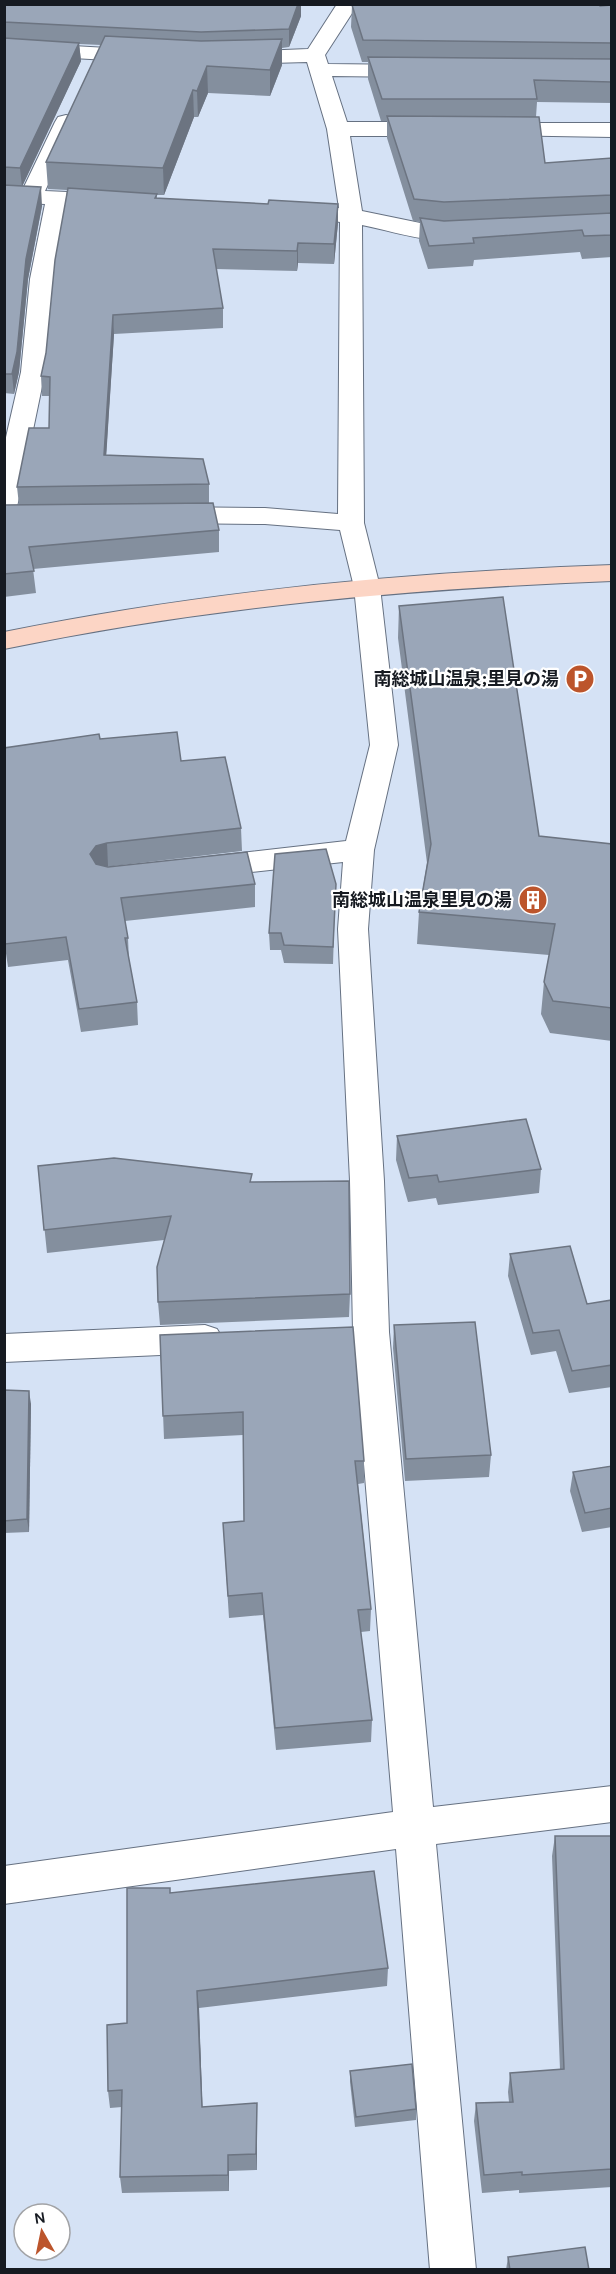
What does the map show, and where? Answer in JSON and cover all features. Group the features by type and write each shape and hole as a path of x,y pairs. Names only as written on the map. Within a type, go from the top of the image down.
{"street":[{"path":"348,4 318,62 338,129 351,215 351,523 367,587 384,745 359,850 354,929 367,1181 371,1332 453,2270"},
{"path":"4,48 93,62 159,57"},
{"path":"220,58 318,62 437,71"},
{"path":"31,196 73,106"},
{"path":"338,129 457,129"},
{"path":"481,130 612,130"},
{"path":"4,195 136,202"},
{"path":"4,507 33,372 42,279 57,198"},
{"path":"311,213 351,215 414,231 443,234 488,232"},
{"path":"142,516 254,516 351,523"},
{"path":"4,641 56,629 187,607 367,587 467,579 612,573"},
{"path":"180,870 359,850"},
{"path":"336,1334 371,1332"},
{"path":"4,1347 231,1338"},
{"path":"4,1885 414,1828 612,1804"}],"building":[{"path":"4,4 298,4 289,29 201,32 4,22"},
{"path":"352,5 612,5 612,43 363,40"},
{"path":"105,36 201,41 282,39 270,70 207,66 197,91 193,90 163,168 46,162"},
{"path":"4,38 79,43 20,168 4,167"},
{"path":"368,57 612,59 612,82 534,80 537,99 382,99"},
{"path":"387,116 539,117 545,163 612,158 612,195 444,202 414,199"},
{"path":"4,185 41,187 26,259 17,352 12,374 4,374"},
{"path":"68,188 157,194 155,198 268,204 269,200 338,204 334,244 298,243 297,251 213,249 223,308 113,315 104,455 203,459 209,484 17,487 29,428 49,428 50,377 41,376 46,353 55,260"},
{"path":"612,213 612,235 584,236 582,230 473,238 474,243 429,246 420,218 444,221"},
{"path":"213,503 219,530 29,547 34,571 4,574 4,505"},
{"path":"503,597 539,836 612,844 612,1008 553,1001 544,982 555,924 419,912 431,844 399,606"},
{"path":"177,732 181,761 225,757 241,828 107,843 96,846 90,854 96,864 108,867 247,852 255,884 121,898 128,938 125,938 137,1002 79,1009 66,937 5,944 4,748 99,734 100,739"},
{"path":"326,849 336,884 333,947 284,945 281,933 269,933 275,854"},
{"path":"526,1119 541,1169 439,1182 437,1175 409,1178 397,1136"},
{"path":"114,1158 252,1174 250,1182 349,1181 350,1294 158,1302 157,1267 171,1216 44,1230 38,1166"},
{"path":"570,1246 587,1304 612,1300 612,1365 572,1371 559,1330 533,1333 510,1254"},
{"path":"475,1322 491,1455 406,1459 394,1325"},
{"path":"353,1327 364,1461 355,1461 371,1609 358,1610 372,1720 275,1728 262,1593 228,1596 223,1523 244,1521 243,1412 163,1416 160,1335"},
{"path":"4,1390 29,1391 27,1519 4,1521"},
{"path":"612,1466 612,1508 585,1513 573,1472"},
{"path":"555,1836 612,1836 612,2169 484,2175 476,2103 513,2102 510,2073 564,2069"},
{"path":"374,1871 388,1968 197,1991 202,2107 257,2103 256,2154 228,2155 228,2175 120,2177 122,2090 108,2091 107,2025 127,2023 127,1888 170,1888 170,1893"},
{"path":"412,2064 416,2109 356,2117 350,2071"},
{"path":"585,2247 589,2270 510,2270 508,2257"}],"place":[{"name":"南総城山温泉;里見の湯","path":"580,679"},
{"name":"南総城山温泉里見の湯","path":"533,900"}]}
